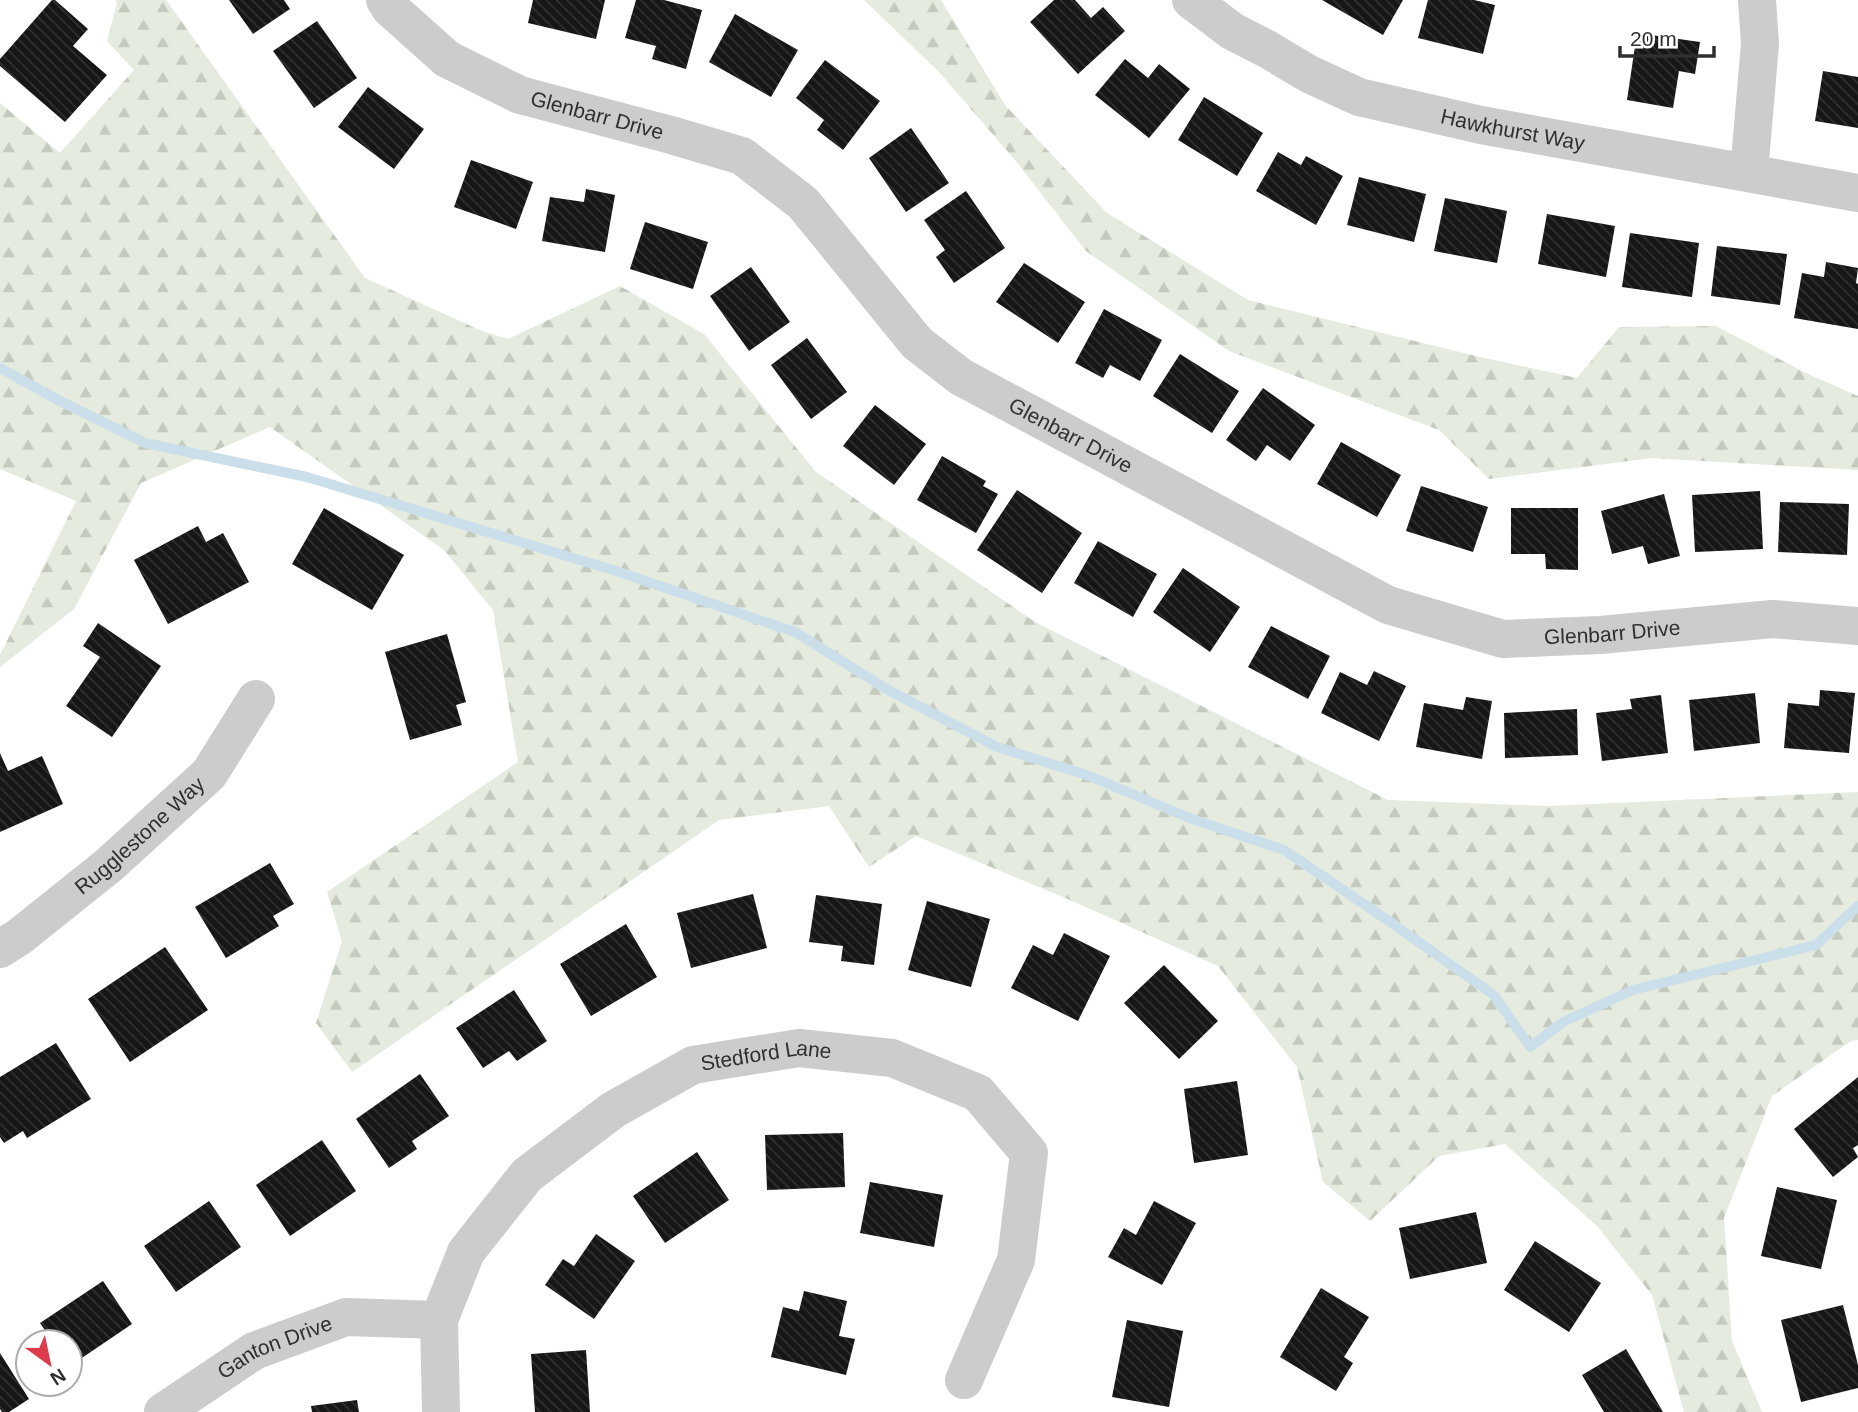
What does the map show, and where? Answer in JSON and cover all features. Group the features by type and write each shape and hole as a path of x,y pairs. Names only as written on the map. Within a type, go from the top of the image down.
{"street":[{"name":"Glenbarr Drive","path":"385,0 390,8 447,59 520,95 742,156 803,203 917,343 961,377 1388,606 1503,639 1600,635 1773,619 1858,626"},
{"name":"Hawkhurst Way","path":"1191,0 1232,31 1309,74 1359,97 1481,125 1858,193"},
{"path":"1749,172 1760,44 1757,0"},
{"name":"Rugglestone Way","path":"0,949 109,865 209,774 256,699"},
{"name":"Stedford Lane","path":"441,1412 439,1320 466,1252 527,1175 613,1110 693,1065 799,1048 892,1058 978,1093 1029,1153 1016,1260 964,1380"},
{"name":"Ganton Drive","path":"163,1412 254,1351 346,1317 439,1320"}],"green space":[{"path":"115,0 166,0 365,278 482,331 508,339 620,286 704,334 816,472 1035,622 1388,800 1548,806 1858,792 1858,1040 1851,1041 1772,1096 1724,1218 1732,1341 1762,1412 1684,1412 1652,1295 1597,1226 1505,1144 1439,1156 1370,1221 1323,1182 1297,1067 1218,966 916,836 869,867 829,806 719,820 352,1072 316,1023 342,941 327,892 518,762 493,610 444,550 270,427 141,483 74,609 0,667 0,655 76,501 0,469 0,103 60,153 134,70 107,41 117,3"},
{"path":"864,0 941,0 1005,105 1107,213 1248,300 1577,378 1619,327 1716,326 1806,373 1858,396 1858,470 1652,458 1489,479 1439,430 1229,351 1086,251 1015,160 939,72"}],"building":[{"path":"52,0 88,29 73,46 107,75 65,122 0,66 0,59"},
{"path":"229,0 284,0 290,9 253,34"},
{"path":"533,0 605,0 596,39 528,23"},
{"path":"636,0 664,0 702,10 686,69 652,59 656,46 625,38"},
{"path":"1054,0 1075,0 1091,18 1103,7 1125,31 1078,74 1030,22"},
{"path":"1322,0 1403,0 1383,35"},
{"path":"1428,0 1474,0 1495,5 1483,54 1418,38"},
{"path":"735,14 798,50 771,97 709,62"},
{"path":"317,21 357,78 314,108 273,51"},
{"path":"1637,33 1700,42 1695,74 1679,71 1673,108 1627,100"},
{"path":"1125,59 1148,78 1159,64 1190,89 1149,138 1095,95"},
{"path":"825,60 880,101 843,150 817,130 824,120 796,98"},
{"path":"1823,71 1858,77 1858,128 1815,121"},
{"path":"368,87 424,129 394,169 338,127"},
{"path":"1204,97 1263,133 1237,176 1178,140"},
{"path":"911,128 949,183 906,212 869,158"},
{"path":"1278,152 1301,165 1306,156 1343,176 1316,225 1256,191"},
{"path":"471,160 533,182 516,229 454,207"},
{"path":"1359,177 1426,194 1414,242 1347,225"},
{"path":"586,189 615,195 605,252 542,241 550,197 584,202"},
{"path":"966,191 1005,248 954,283 936,257 945,250 924,220"},
{"path":"1445,198 1507,211 1497,263 1434,251"},
{"path":"1547,214 1615,226 1606,277 1538,264"},
{"path":"645,222 708,242 693,289 630,269"},
{"path":"1630,233 1699,243 1692,297 1622,287"},
{"path":"1717,246 1787,254 1780,305 1711,296"},
{"path":"1826,262 1858,268 1858,329 1794,318 1802,273 1824,277"},
{"path":"1024,263 1085,302 1058,343 996,302"},
{"path":"751,267 790,322 749,351 710,296"},
{"path":"1104,309 1162,340 1140,381 1110,365 1103,378 1075,363"},
{"path":"807,338 847,392 811,419 771,365"},
{"path":"1180,354 1239,391 1212,433 1153,396"},
{"path":"1263,388 1315,425 1290,461 1267,445 1256,461 1226,440"},
{"path":"875,405 926,444 894,485 843,446"},
{"path":"1341,442 1401,475 1377,517 1317,484"},
{"path":"942,456 986,481 983,486 998,494 976,533 917,500"},
{"path":"1421,486 1488,507 1473,552 1406,531"},
{"path":"1017,490 1082,533 1042,593 977,550"},
{"path":"1760,491 1763,549 1695,552 1692,495"},
{"path":"1664,494 1680,556 1648,564 1643,546 1612,554 1601,511"},
{"path":"1780,502 1849,504 1847,555 1778,552"},
{"path":"324,508 404,555 372,610 292,564"},
{"path":"1511,508 1578,508 1578,570 1546,569 1545,554 1511,554"},
{"path":"198,526 206,542 223,533 249,582 168,624 134,560"},
{"path":"1098,541 1157,574 1133,617 1074,583"},
{"path":"1183,568 1240,607 1210,652 1153,612"},
{"path":"98,623 161,666 112,737 66,706 100,657 83,646"},
{"path":"1271,626 1330,656 1308,699 1248,667"},
{"path":"447,634 466,702 456,705 462,725 410,740 385,652"},
{"path":"1374,671 1406,686 1379,741 1321,713 1340,672 1367,685"},
{"path":"1820,690 1855,693 1849,753 1784,748 1788,703 1819,706"},
{"path":"1755,693 1760,743 1694,751 1689,700"},
{"path":"1661,695 1668,753 1602,761 1596,713 1632,709 1630,699"},
{"path":"1466,697 1492,701 1482,759 1416,747 1424,703 1463,710"},
{"path":"1577,709 1578,755 1505,758 1504,713"},
{"path":"0,753 8,771 42,756 63,804 0,832"},
{"path":"270,863 294,904 273,916 279,926 226,958 195,907"},
{"path":"753,894 767,948 691,968 677,913"},
{"path":"816,895 882,904 874,965 841,961 843,946 809,942"},
{"path":"927,901 990,919 971,987 908,970"},
{"path":"626,924 657,977 591,1016 560,964"},
{"path":"1064,933 1110,956 1078,1021 1011,988 1033,945 1053,955"},
{"path":"165,947 208,1010 130,1062 88,999"},
{"path":"1164,965 1218,1021 1179,1059 1124,1003"},
{"path":"514,990 547,1041 517,1061 509,1051 483,1068 456,1028"},
{"path":"56,1043 91,1099 27,1138 23,1131 4,1143 0,1137 0,1077"},
{"path":"420,1074 449,1116 412,1141 417,1149 389,1168 356,1119"},
{"path":"1858,1077 1858,1145 1853,1148 1858,1157 1833,1177 1794,1129"},
{"path":"1237,1081 1248,1155 1194,1163 1184,1089"},
{"path":"843,1133 845,1187 767,1190 765,1135"},
{"path":"322,1140 356,1191 290,1236 256,1185"},
{"path":"697,1152 729,1200 665,1243 633,1196"},
{"path":"870,1182 943,1195 934,1247 860,1233"},
{"path":"1777,1187 1837,1200 1821,1269 1761,1256"},
{"path":"209,1201 241,1247 176,1292 144,1246"},
{"path":"1154,1201 1196,1223 1162,1285 1108,1257 1124,1228 1136,1235"},
{"path":"1476,1212 1487,1263 1410,1279 1399,1228"},
{"path":"596,1234 635,1261 594,1319 545,1285 563,1259 574,1266"},
{"path":"1535,1241 1601,1283 1569,1332 1504,1290"},
{"path":"103,1281 132,1324 84,1357 84,1328 43,1328 40,1323"},
{"path":"1321,1288 1369,1317 1344,1357 1353,1363 1336,1391 1280,1357"},
{"path":"804,1291 847,1301 839,1336 855,1339 846,1375 771,1357 783,1307 799,1311"},
{"path":"1843,1305 1858,1365 1858,1388 1801,1402 1781,1320"},
{"path":"1127,1320 1183,1331 1169,1407 1112,1397"},
{"path":"1626,1349 1663,1412 1604,1412 1582,1375"},
{"path":"586,1350 590,1412 535,1412 531,1354"},
{"path":"0,1353 14,1375 14,1398 29,1399 9,1412 2,1412"},
{"path":"357,1400 359,1412 312,1412 311,1406"}],"waterway":[{"path":"0,368 145,443 307,477 616,571 795,632 890,691 997,747 1087,775 1192,819 1284,850 1494,995 1530,1047 1563,1022 1633,990 1816,945 1858,906"}]}
